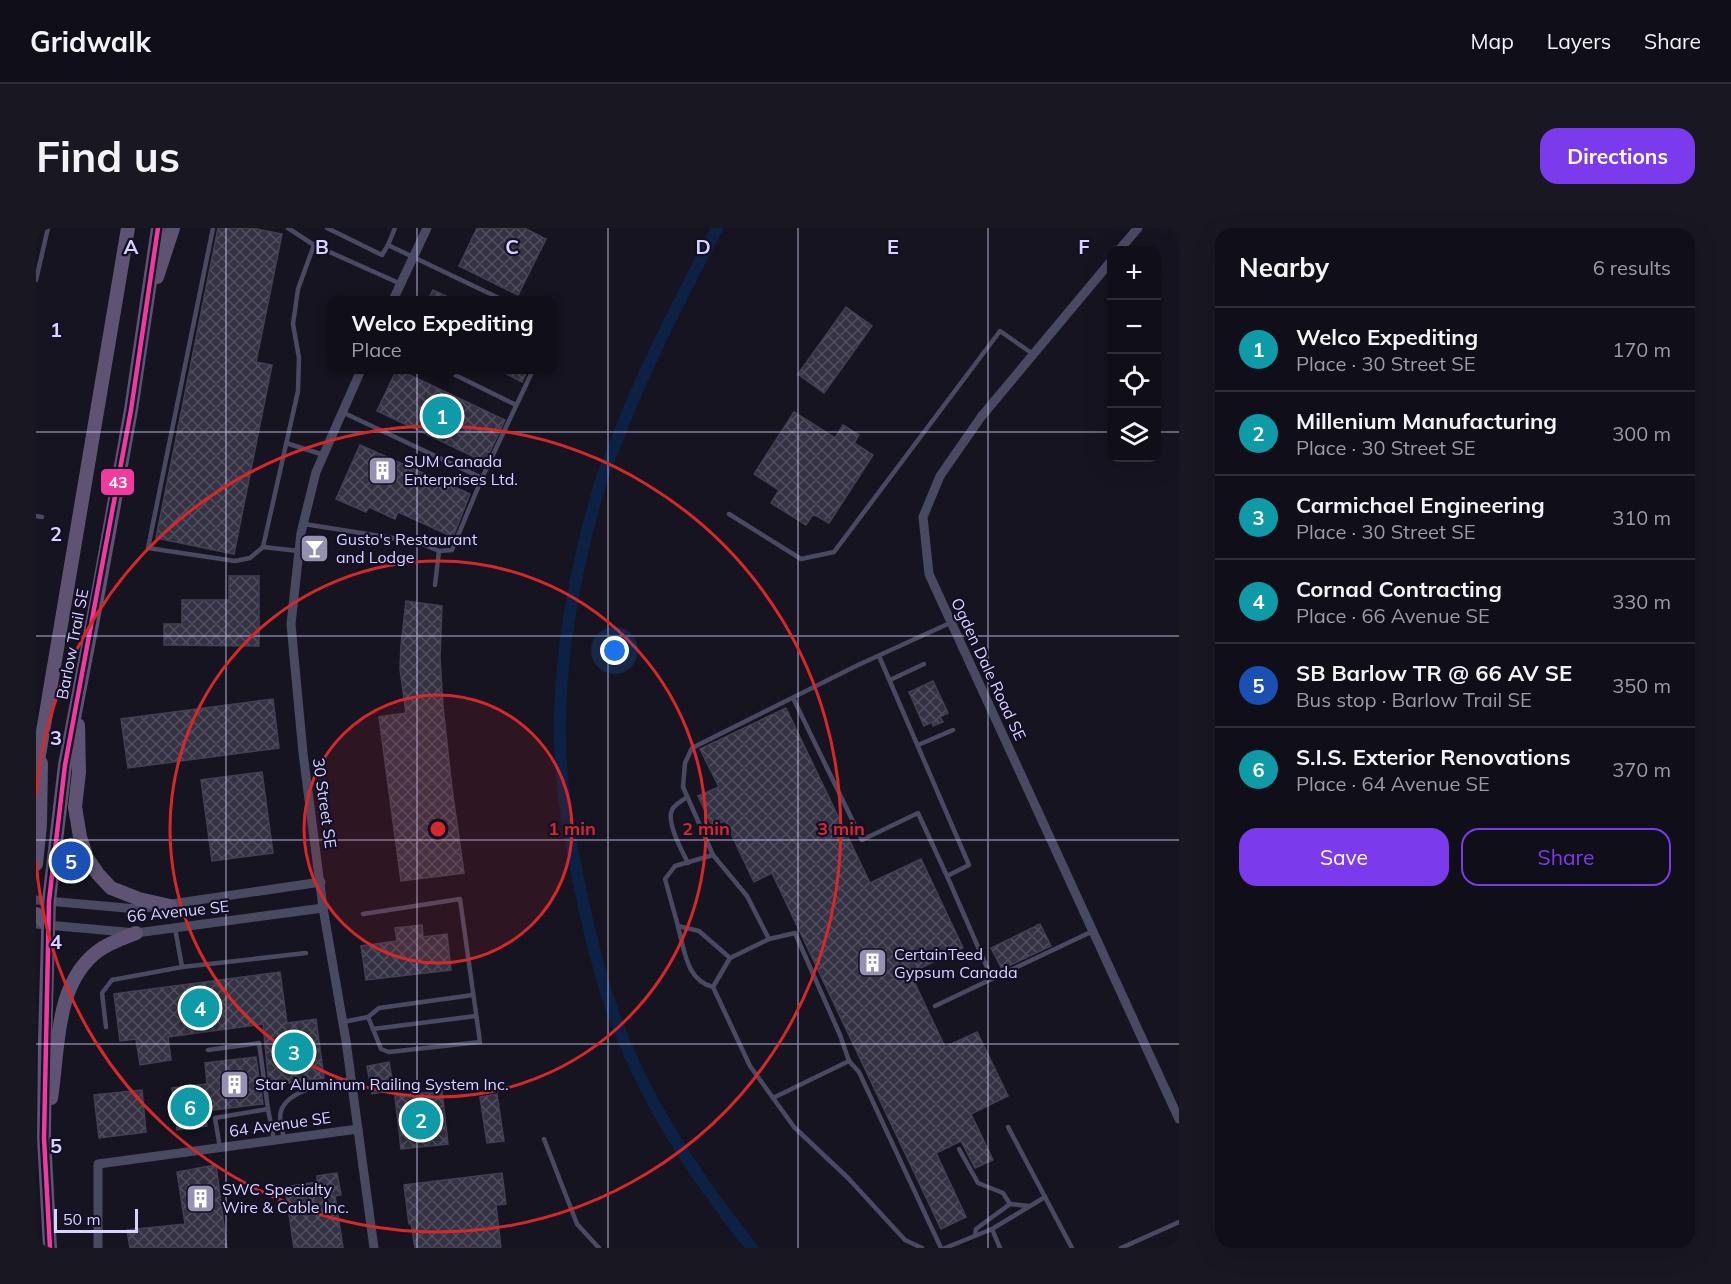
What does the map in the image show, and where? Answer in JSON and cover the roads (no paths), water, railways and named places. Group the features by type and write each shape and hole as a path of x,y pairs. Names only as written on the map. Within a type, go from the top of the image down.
{"main road":[{"name":"Barlow Trail SE","path":"36,773 128,228"},
{"name":"Barlow Trail SE","path":"50,1248 44,1138 43,901 65,765 131,410 157,228"},
{"path":"145,316 173,228"},
{"path":"77,700 79,772 75,807 80,837 87,858 111,888 139,899 170,906"},
{"path":"36,864 40,825 41,743"},
{"path":"36,914 42,924"},
{"path":"44,1138 61,1021 69,990 78,972 99,950 136,933"}],"street":[{"path":"395,296 427,228"},
{"path":"1122,246 1138,228"},
{"name":"Ogden Dale Road SE","path":"1107,266 981,417 940,476 923,517 929,574 1179,1119"},
{"name":"30 Street SE","path":"359,374 316,472 299,551 291,624 303,753 323,908 343,1022 374,1248"},
{"name":"66 Avenue SE","path":"43,901 137,909 170,906 321,882"},
{"name":"66 Avenue SE","path":"42,924 136,933 323,908"},
{"name":"64 Avenue SE","path":"98,1248 98,1164 358,1129"}],"lane":[{"path":"36,280 48,228"},
{"path":"213,228 148,548 235,561 250,558 263,547 298,391 299,358 293,324 298,289 314,245"},
{"path":"288,228 314,245 401,284"},
{"path":"327,228 382,255 395,228"},
{"path":"387,245 494,296"},
{"path":"729,514 801,560 834,552 1000,331 1033,354"},
{"path":"455,374 516,405"},
{"path":"304,524 418,542 439,551 452,550 482,478 531,374"},
{"path":"342,412 482,478"},
{"path":"286,443 324,455"},
{"path":"263,547 299,551"},
{"path":"435,585 439,551"},
{"path":"768,939 747,896 712,855 683,788 685,763 692,748 951,622"},
{"path":"879,656 969,865 947,876"},
{"path":"890,680 924,664"},
{"path":"793,698 862,840 918,813 992,979"},
{"path":"918,745 953,730"},
{"path":"687,797 672,810 670,818 687,863"},
{"path":"712,855 675,866 665,879 693,976 703,984 713,987 750,1066 794,1127 848,1179 905,1240 922,1248"},
{"path":"363,914 460,899 480,1042 389,1052 381,1049 368,1017"},
{"path":"678,926 699,931 730,958"},
{"path":"175,928 182,967"},
{"path":"935,1006 1093,931"},
{"path":"713,987 730,958 768,939 795,933 840,1035 849,1061 859,1072 943,1248 992,1230 1045,1197"},
{"path":"106,1027 102,993 112,980 182,967 306,953"},
{"path":"343,1022 368,1017 379,1008 473,995"},
{"path":"373,1029 476,1016"},
{"path":"208,1050 259,1042 274,1140"},
{"path":"773,1098 849,1061"},
{"path":"284,1139 280,1114 288,1102 323,1084 351,1079"},
{"path":"220,1148 215,1118 268,1109"},
{"path":"1008,1127 1072,1248"},
{"path":"544,1139 577,1224 599,1248"},
{"path":"959,1149 978,1183 1003,1193 1010,1204"},
{"path":"975,1236 976,1229 1010,1204 1029,1206"},
{"path":"1121,1248 1179,1222"},
{"path":"992,1230 1000,1248"}],"waterway":[{"path":"717,228 651,360 601,482 584,544 567,630 561,687 560,757 567,818 585,911 601,976 623,1040 671,1134 710,1192 752,1248"}],"place":[{"name":"Welco Expediting","path":"442,416"},
{"name":"SUM Canada Enterprises Ltd.","path":"383,470"},
{"name":"Gusto's Restaurant and Lodge","path":"315,548"},
{"name":"SB Barlow TR @ 66 AV SE","path":"71,861"},
{"name":"CertainTeed Gypsum Canada","path":"873,963"},
{"name":"Cornad Contracting","path":"200,1008"},
{"name":"Carmichael Engineering","path":"294,1052"},
{"name":"Star Aluminum Railing System Inc.","path":"234,1084"},
{"name":"S.I.S. Exterior Renovations","path":"190,1107"},
{"name":"Millenium Manufacturing","path":"421,1120"},
{"name":"SWC Specialty Wire & Cable Inc.","path":"201,1198"}]}
